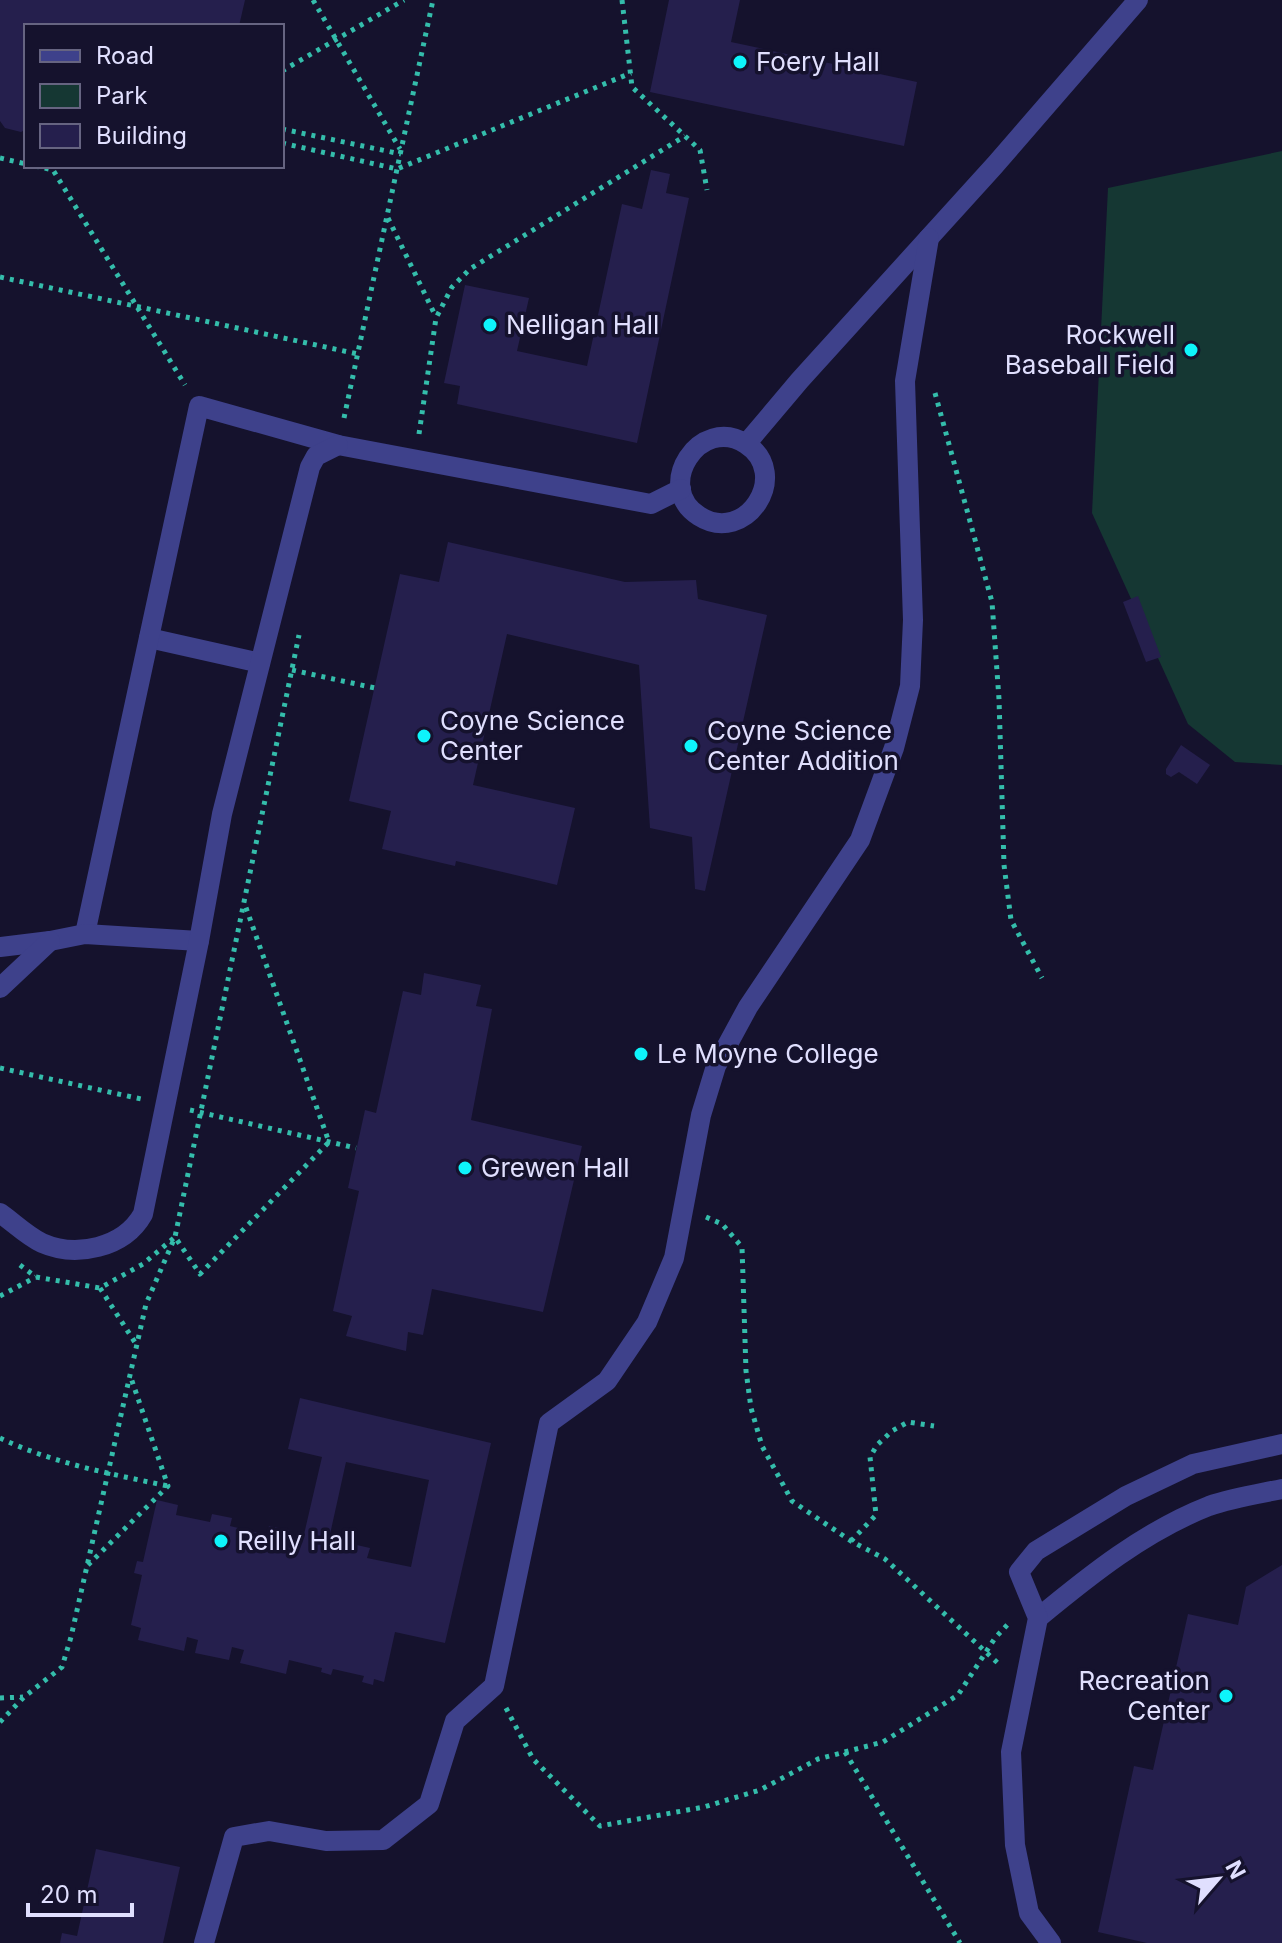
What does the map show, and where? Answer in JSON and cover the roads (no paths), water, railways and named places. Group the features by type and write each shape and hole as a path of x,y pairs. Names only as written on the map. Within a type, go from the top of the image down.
{"lane":[{"path":"746,444 1138,0"},
{"path":"204,1943 234,1837 269,1831 326,1841 383,1840 429,1804 455,1721 494,1686 549,1423 607,1381 647,1322 674,1258 701,1115 716,1066 748,1007 860,840 894,748 910,686 913,620 905,381 929,238"},
{"path":"85,934 199,406 338,445 651,504 681,489"},
{"path":"721,437 746,444 754,449 763,465 766,482 761,500 750,514 734,522 716,523 699,516 687,504 681,489 681,469 689,453 703,441 721,437"},
{"path":"0,1213 42,1243 83,1252 122,1236 136,1227 143,1214 222,814 260,663 310,467 316,456 338,445"},
{"path":"149,638 260,663"},
{"path":"0,947 85,934 199,941"},
{"path":"0,988 50,941"},
{"path":"1051,1943 1029,1913 1015,1845 1011,1752 1038,1618 1019,1572 1036,1551 1126,1496 1193,1464 1282,1444"},
{"path":"1038,1618 1148,1535 1211,1506 1282,1489"}],"place":[{"name":"Foery Hall","path":"740,62"},
{"name":"Nelligan Hall","path":"490,325"},
{"name":"Rockwell Baseball Field","path":"1191,350"},
{"name":"Coyne Science Center","path":"424,736"},
{"name":"Coyne Science Center Addition","path":"691,746"},
{"name":"Le Moyne College","path":"641,1054"},
{"name":"Grewen Hall","path":"465,1168"},
{"name":"Reilly Hall","path":"221,1541"},
{"name":"Recreation Center","path":"1226,1696"}]}
